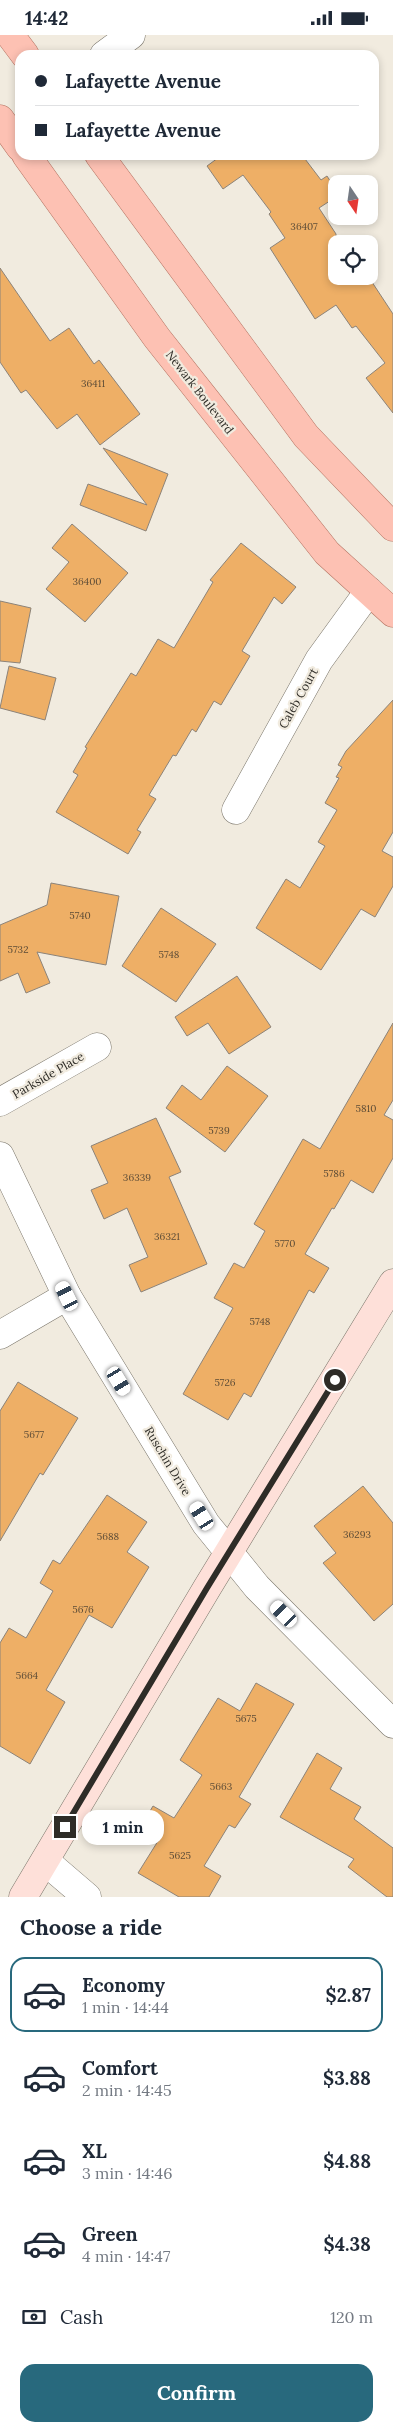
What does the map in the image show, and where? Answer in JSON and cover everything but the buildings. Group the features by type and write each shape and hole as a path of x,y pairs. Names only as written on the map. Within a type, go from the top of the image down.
{"main road":[{"path":"10,35 21,50"},
{"name":"Newark Boulevard","path":"30,160 163,346 327,553 393,613"},
{"path":"103,160 306,436 393,527"}],"street":[{"path":"111,50 131,35"},
{"name":"Caleb Court","path":"236,810 319,660 369,591"},
{"name":"Parkside Place","path":"0,1102 97,1047"},
{"name":"Ruschin Drive","path":"0,1156 67,1296 206,1524 257,1587 393,1724"},
{"path":"23,1897 393,1283"},
{"path":"0,1335 67,1296"},
{"path":"45,1861 88,1897"}],"route":[{"path":"65,1827 207,1588 335,1380"}]}
